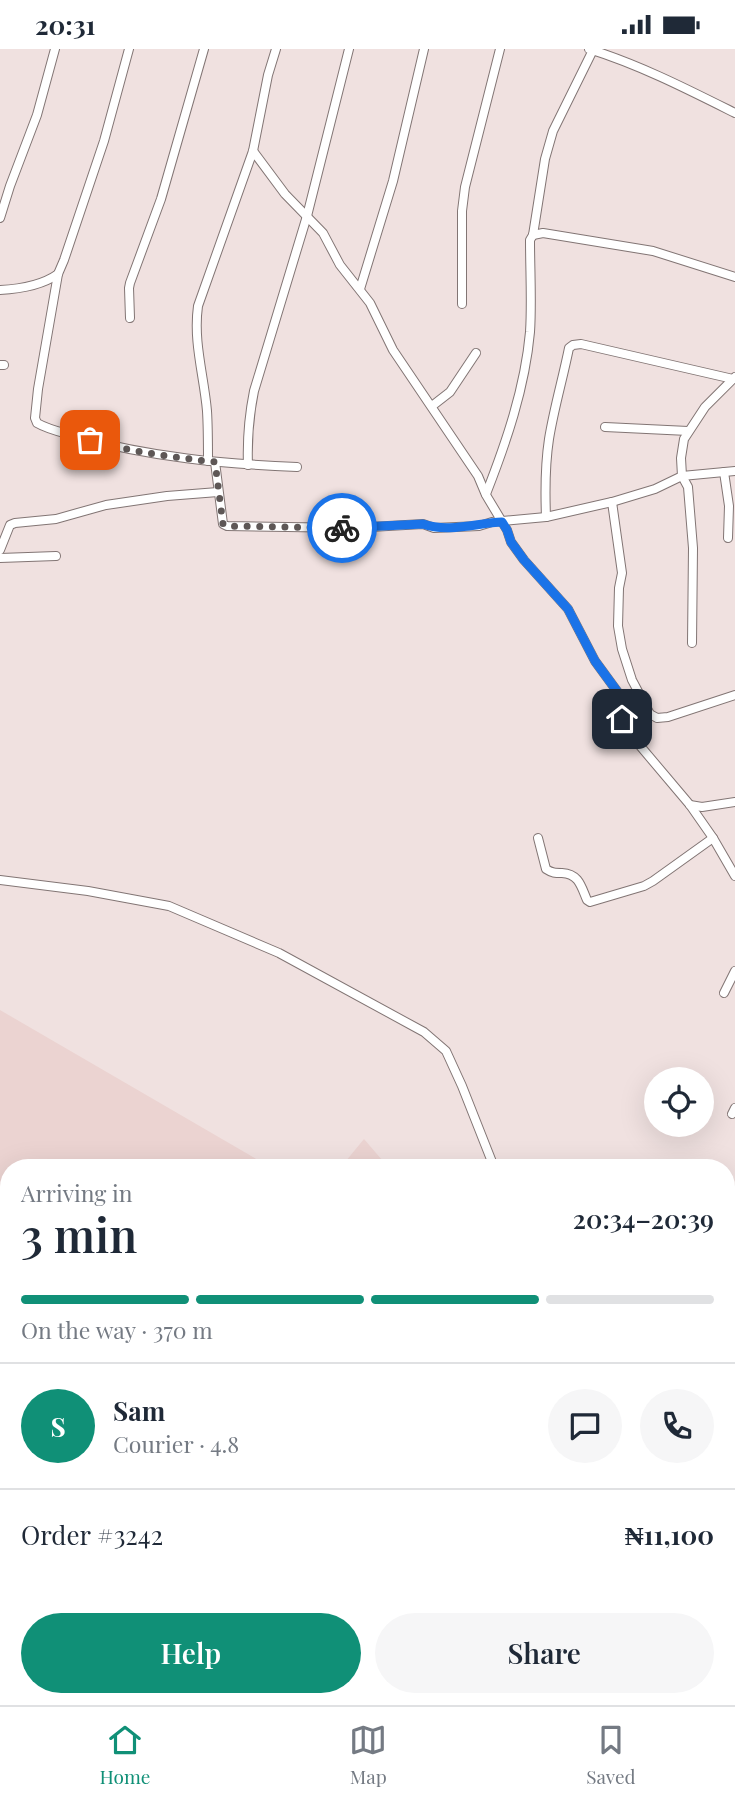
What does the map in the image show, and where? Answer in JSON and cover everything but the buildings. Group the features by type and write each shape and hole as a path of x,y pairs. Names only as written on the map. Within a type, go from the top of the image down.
{"street":[{"path":"0,218 37,115 55,49"},
{"path":"129,49 104,141 58,274 38,389 35,418 37,423 115,447 167,456 248,465 297,467"},
{"path":"130,318 130,283 161,199 204,49"},
{"path":"276,49 253,151 198,306 198,360 211,461 223,524 353,528 423,524 434,528 479,526 546,517 612,502 655,489 682,476 735,471"},
{"path":"248,465 248,418 254,391 307,216 349,49"},
{"path":"360,289 393,181 424,49"},
{"path":"462,304 462,211 465,187 500,49"},
{"path":"486,495 501,455 526,361 530,331 530,240 545,159 554,131 591,50 659,75 735,113"},
{"path":"253,151 285,194 323,233 340,265 370,303 393,350 472,466 511,542 568,609 595,661 622,698 625,728 690,805 735,876"},
{"path":"533,235 542,233 653,251 735,277"},
{"path":"0,290 20,289 49,281 58,274"},
{"path":"546,517 545,473 549,441 569,348 573,345 581,344 734,378"},
{"path":"432,406 450,392 476,353"},
{"path":"692,643 693,548 688,487 682,476 684,439 705,407 734,378"},
{"path":"605,426 688,432"},
{"path":"724,472 729,506 728,538"},
{"path":"0,550 10,525 15,523 56,519 106,505 218,492"},
{"path":"612,502 622,573 618,625 632,680 644,705 650,714 657,718 668,717 735,695"},
{"path":"0,558 55,556"},
{"path":"690,805 702,807 735,801"},
{"path":"538,838 546,869 552,873 571,873 575,876 590,902 644,887 713,838"},
{"path":"0,880 88,891 169,906 279,953 424,1033 446,1051 492,1159"},
{"path":"724,993 735,971"}],"shaded area":[{"path":"0,1010 256,1159 0,1159"},
{"path":"364,1139 381,1159 348,1159"}],"way so far":[{"path":"90,440 154,454 215,462 223,524 227,526 342,528"}],"route":[{"path":"342,528 423,524 434,528 502,522 511,542 524,560 568,609 576,622 595,661 622,698 622,719"}]}
